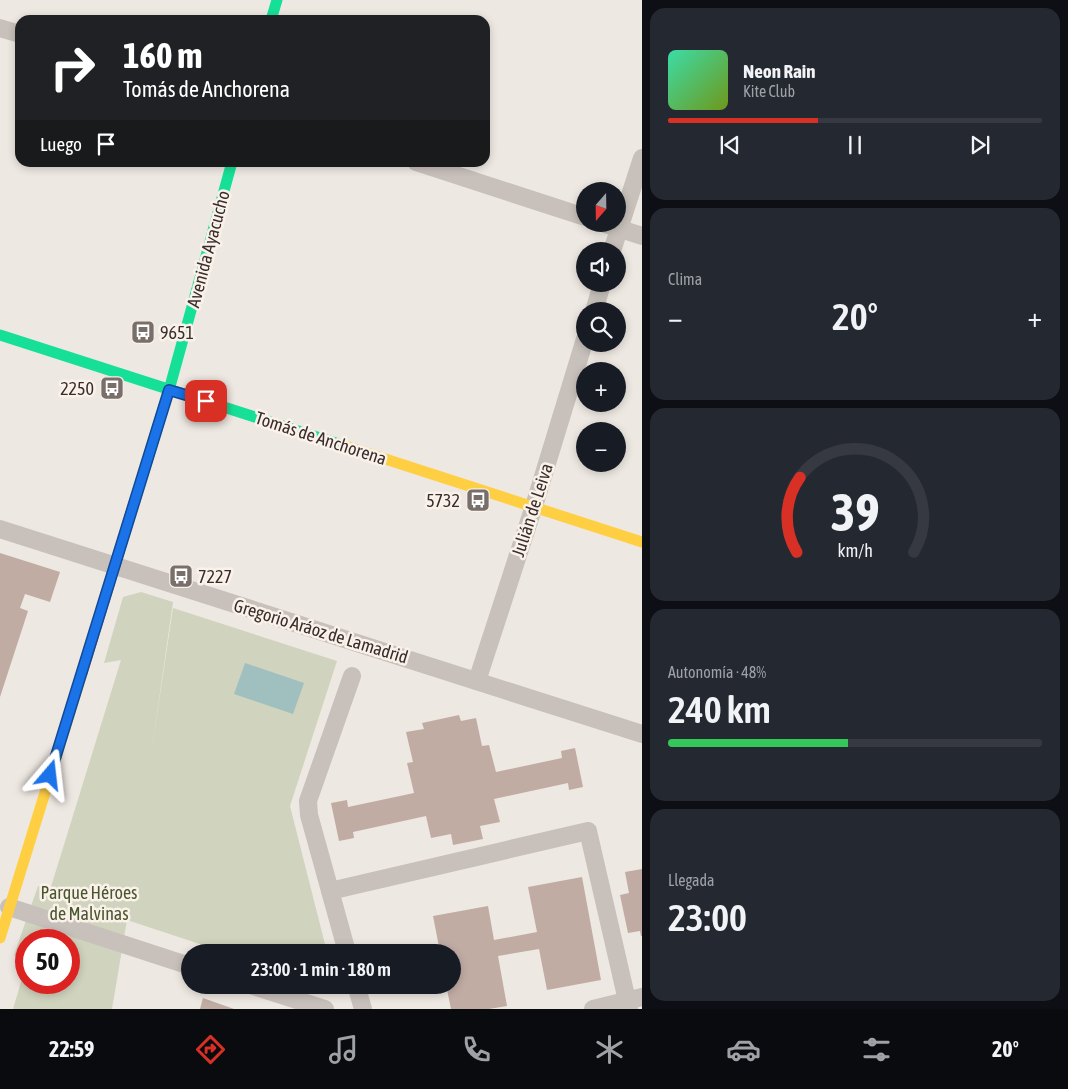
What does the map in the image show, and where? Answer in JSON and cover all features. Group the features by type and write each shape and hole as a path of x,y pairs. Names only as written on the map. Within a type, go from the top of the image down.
{"main road":[{"path":"272,15 277,0"},
{"name":"Avenida Ayacucho","path":"0,938 169,390 231,167"},
{"name":"Tomás de Anchorena","path":"0,335 642,542"}],"street":[{"path":"0,28 15,32"},
{"path":"626,194 642,158"},
{"path":"431,167 576,214"},
{"path":"626,231 642,236"},
{"name":"Julián de Leiva","path":"477,681 581,352"},
{"name":"Gregorio Aráoz de Lamadrid","path":"0,529 642,734"},
{"path":"345,944 309,815 308,802 352,676"},
{"path":"330,891 588,831 632,1002 593,1009"},
{"path":"9,908 181,963"},
{"path":"278,994 325,1009"},
{"path":"359,994 363,1009"}],"green space":[{"name":"Parque Héroes de Malvinas","path":"141,592 173,602 151,755 173,608 337,661 290,806 325,944 200,944 127,920 112,1009 13,1009 17,994 80,994 80,929 23,929 38,886 50,890 121,660 104,663 123,597"}],"water":[{"path":"245,663 304,683 293,714 234,694"}],"building":[{"path":"0,553 60,572 50,602 25,594 20,608 28,611 0,697"},
{"path":"459,715 461,721 476,718 482,746 489,745 496,772 562,758 561,751 575,748 583,787 569,790 568,783 494,799 500,822 480,826 483,839 453,845 451,834 431,838 426,816 353,832 354,838 339,841 331,803 347,800 348,807 414,793 407,763 413,762 406,732 424,729 422,723"},
{"path":"642,869 641,936 640,931 628,933 620,895 629,893 625,872"},
{"path":"582,877 601,980 547,990 539,949 498,956 507,1006 489,1009 451,1009 448,994 461,994 461,944 438,944 433,916 488,906 494,940 537,932 528,887"},
{"path":"203,998 234,1009 200,1009"}],"traffic: fast":[{"path":"272,15 277,0"},
{"path":"119,552 169,390 231,167"},
{"path":"0,335 345,446"}],"traffic: slow":[{"path":"345,446 642,542"},
{"path":"0,938 82,673"}],"traffic: jam":[{"path":"82,673 119,552"}],"place":[{"name":"9651","path":"143,332"},
{"name":"2250","path":"112,388"},
{"name":"5732","path":"478,500"},
{"name":"7227","path":"181,576"}],"route":[{"path":"50,775 169,390 206,401"}]}
